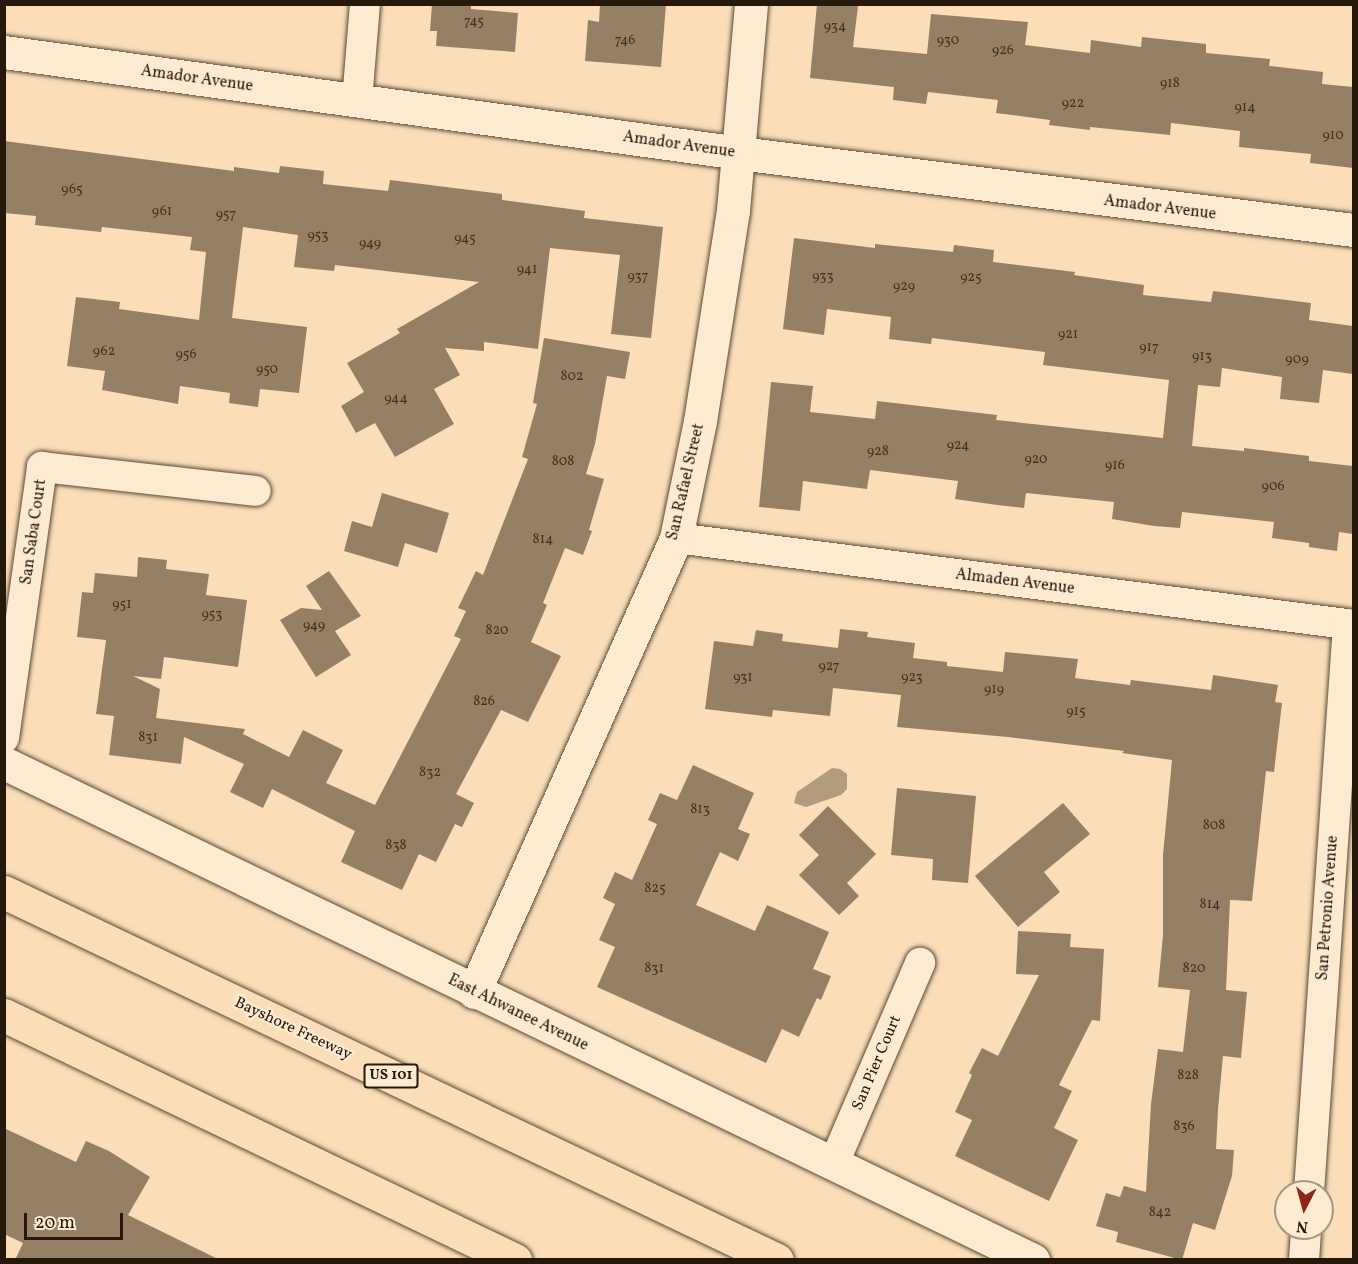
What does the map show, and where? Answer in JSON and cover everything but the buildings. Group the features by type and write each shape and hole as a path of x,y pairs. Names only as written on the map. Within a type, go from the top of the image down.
{"highway":[{"name":"Bayshore Freeway","path":"4,892 777,1260"},
{"path":"4,1015 515,1260"}],"street":[{"path":"357,101 365,4"},
{"name":"San Rafael Street","path":"474,992 676,538 700,421 739,153 751,4"},
{"name":"Amador Avenue","path":"4,52 739,153 1353,230"},
{"name":"San Saba Court","path":"4,738 42,467 256,491"},
{"name":"Almaden Avenue","path":"676,538 1351,625"},
{"name":"San Petronio Avenue","path":"1310,1180 1351,625"},
{"name":"East Ahwanee Avenue","path":"4,763 1033,1260"},
{"name":"San Pier Court","path":"834,1163 920,963"},
{"path":"1304,1260 1305,1240"}],"shaded area":[{"path":"832,768 840,769 847,774 847,789 841,795 806,807 794,803 797,792"}]}
